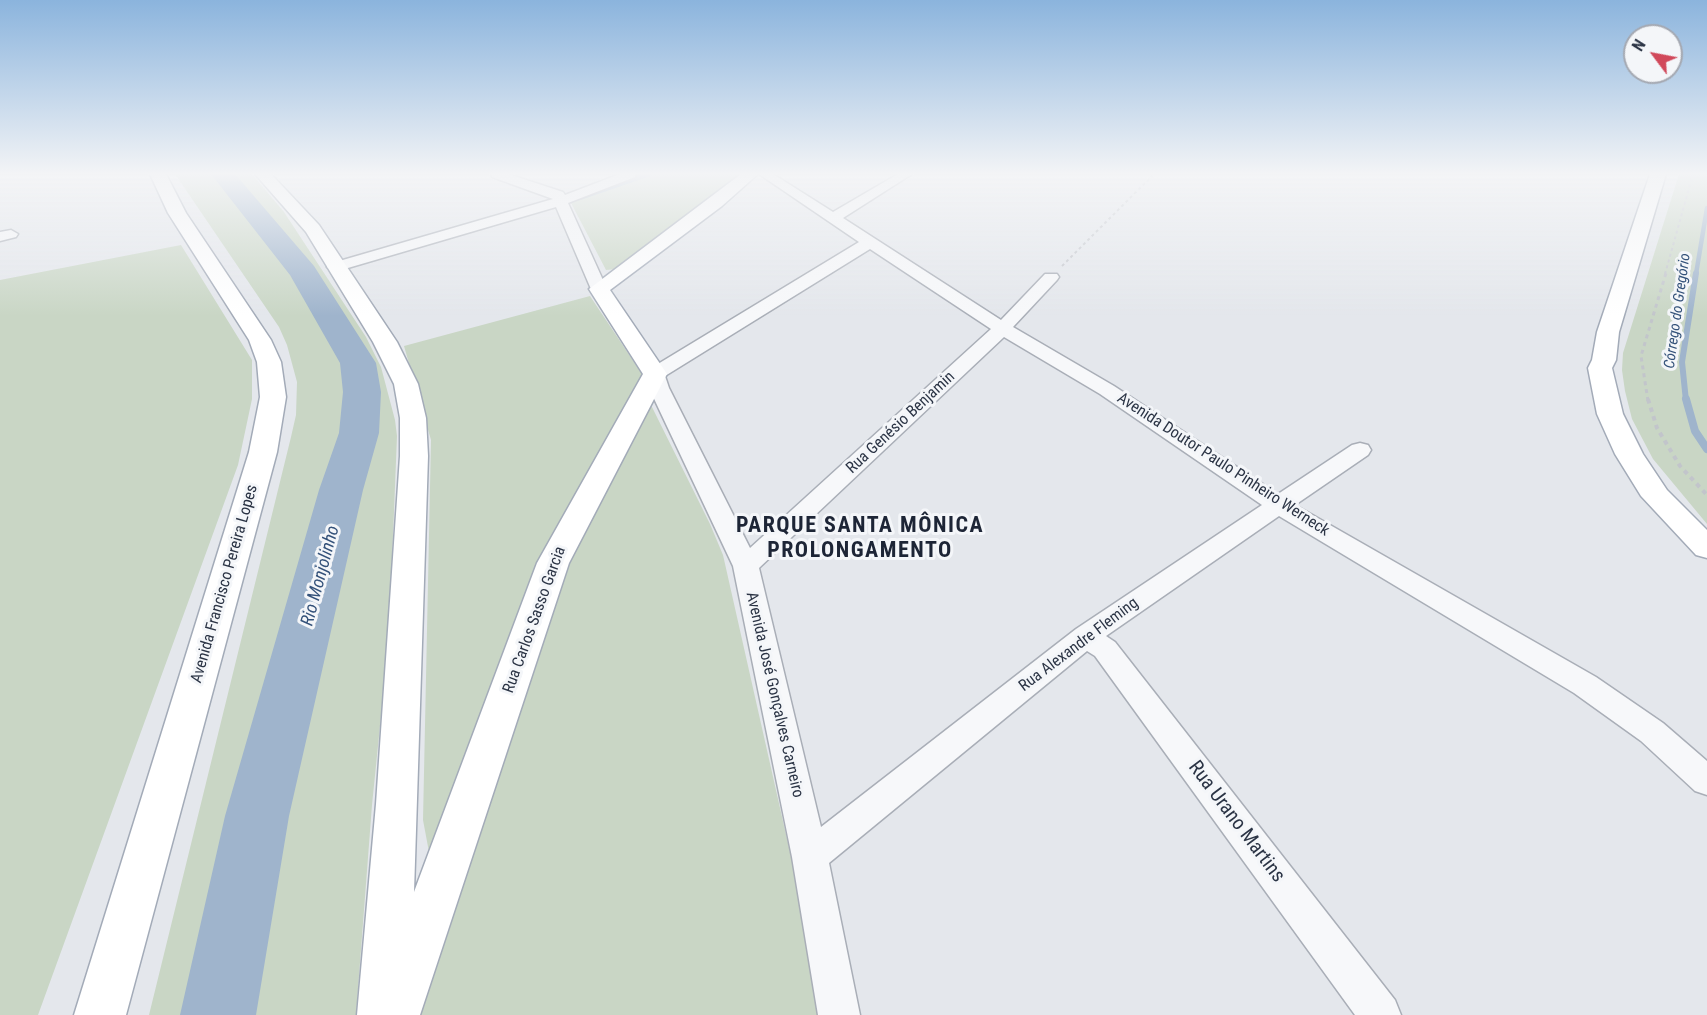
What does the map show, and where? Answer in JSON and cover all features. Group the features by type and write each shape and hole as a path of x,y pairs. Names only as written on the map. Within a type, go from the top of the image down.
{"main road":[{"name":"Avenida Francisco Pereira Lopes","path":"100,1015 263,452 273,397 269,362 260,340 238,311 182,221"},
{"path":"306,221 396,362 406,384 413,417 413,467 397,804 383,1015"},
{"path":"599,290 691,221"},
{"path":"1643,221 1608,332 1604,360 1600,368 1610,414 1629,454 1656,496 1707,548"},
{"name":"Avenida José Gonçalves Carneiro","path":"599,290 656,374"},
{"name":"Rua Carlos Sasso Garcia","path":"394,1015 553,563 656,374"}],"street":[{"path":"336,267 492,221"},
{"name":"Avenida José Gonçalves Carneiro","path":"570,221 599,290"},
{"name":"Avenida Doutor Paulo Pinheiro Werneck","path":"838,221 1003,329 1107,390 1278,505 1585,685 1652,732 1707,781"},
{"name":"Rua Carlos Sasso Garcia","path":"656,374 870,242"},
{"name":"Rua Genésio Benjamin","path":"746,566 1003,329 1051,277"},
{"name":"Avenida José Gonçalves Carneiro","path":"656,374 659,388 746,566 810,857 839,1015"},
{"name":"Rua Alexandre Fleming","path":"810,857 1086,636 1360,450"},
{"name":"Rua Urano Martins","path":"1086,636 1105,649 1113,659 1380,1015"}],"path":[{"path":"1051,277 1107,221"},
{"path":"1681,221 1641,356 1647,396 1657,428 1680,466 1707,495"}],"green space":[{"path":"207,221 290,221 366,337 381,367 395,420 397,436 389,637 372,805 356,1015 149,1015 296,415 297,382 287,345 279,327"},
{"path":"581,221 679,221 625,264 616,269 606,270"},
{"path":"1664,221 1707,221 1707,524 1653,459 1632,419 1622,370 1623,353"},
{"path":"181,245 252,360 252,399 238,465 38,1015 0,1015 0,280"},
{"path":"590,296 642,374 559,534 429,852 423,820 431,440 404,346"},
{"path":"650,403 723,555 794,870 823,1015 410,1015 574,545"}],"waterway":[{"name":"Rio Monjolinho","path":"218,1015 257,816 341,490 359,433 362,392 358,363 303,272 262,221"},
{"name":"Córrego do Gregório","path":"1696,274 1705,221"},
{"name":"Córrego do Gregório","path":"1686,401 1682,362 1696,273"},
{"name":"Córrego do Gregório","path":"1686,399 1695,431 1707,449"}],"district":[{"name":"PARQUE SANTA MÔNICA PROLONGAMENTO","path":"860,538"}]}
